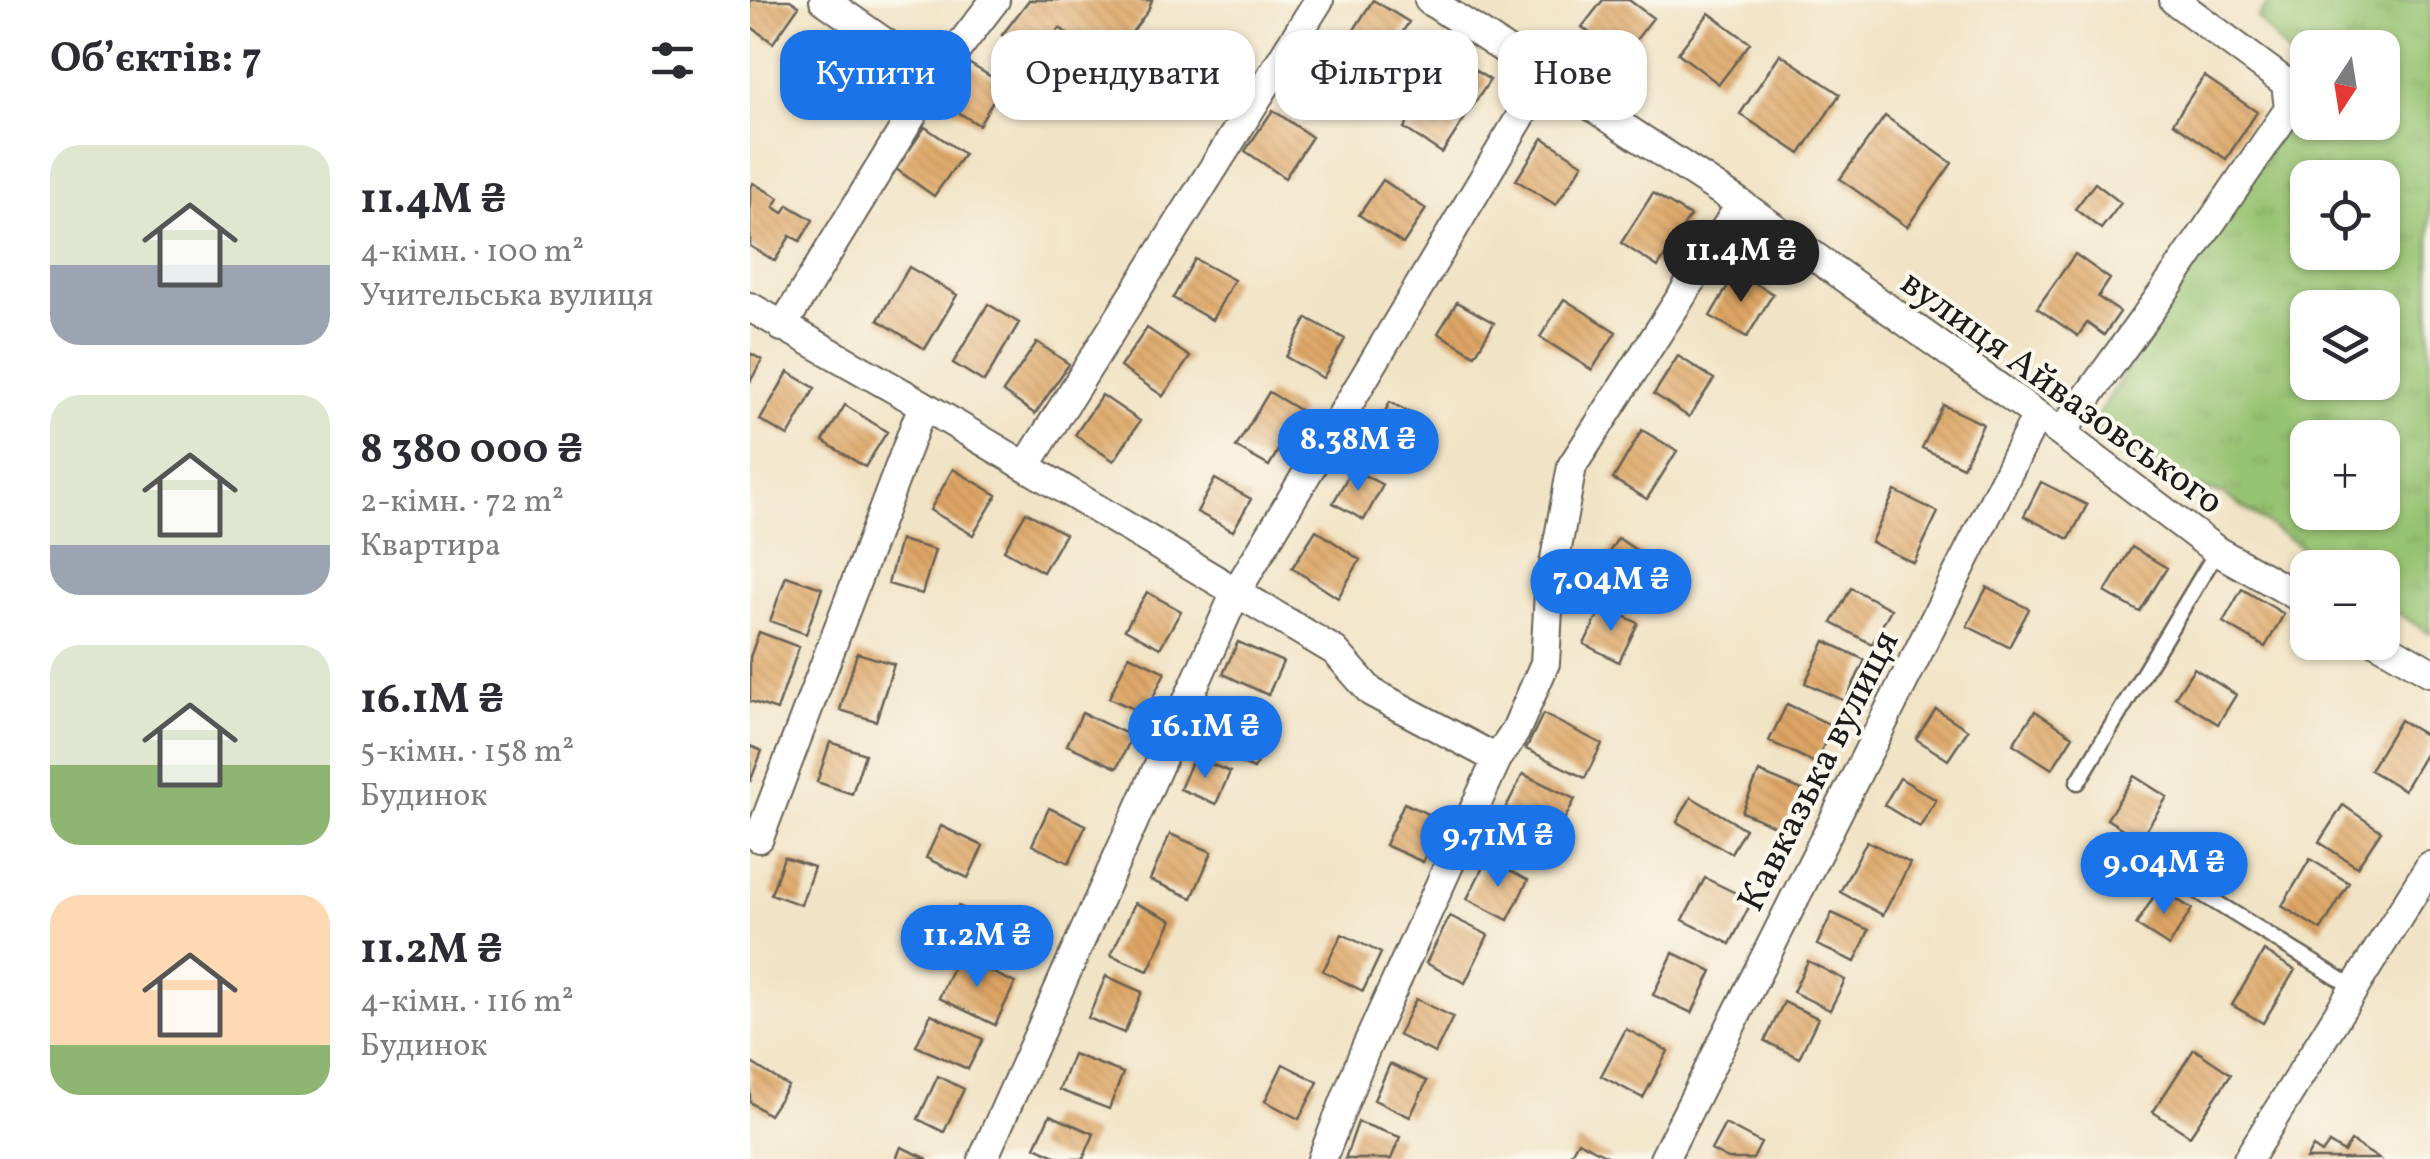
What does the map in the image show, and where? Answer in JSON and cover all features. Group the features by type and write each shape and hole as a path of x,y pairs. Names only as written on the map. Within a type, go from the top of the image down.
{"street":[{"path":"824,0 867,30"},
{"path":"971,31 995,0"},
{"path":"1026,466 1319,0"},
{"name":"вулиця Айвазовського","path":"1429,0 1498,45"},
{"path":"2061,433 2289,110 2286,82 2174,0"},
{"path":"782,326 909,120"},
{"path":"984,1159 1236,592 1519,120"},
{"name":"вулиця Айвазовського","path":"1612,120 1741,204 2037,415 2217,552 2290,592"},
{"path":"1322,1159 1365,1050 1497,759 1515,732 1545,663 1549,592 1572,466 1741,204"},
{"path":"750,307 923,405 1335,652 1371,692 1497,759"},
{"path":"759,838 923,405"},
{"name":"Кавказька вулиця","path":"1664,1159 2037,415"},
{"path":"2400,655 2430,672"},
{"path":"2248,1159 2430,866"}],"lane":[{"path":"2078,782 2217,552"},
{"path":"2199,892 2353,987"}],"green space":[{"path":"2271,0 2430,0 2430,634 2400,614 2400,550 2306,550 2223,494 2138,471 2091,426 2290,119 2290,140 2400,140 2400,30 2290,30 2290,56 2257,18"}],"building":[{"path":"750,0 790,0 799,6 773,43 750,26"},
{"path":"1029,0 1152,0 1134,30 1006,30"},
{"path":"1373,0 1409,22 1404,30 1354,30"},
{"path":"1603,0 1629,0 1653,18 1644,30 1582,27"},
{"path":"1709,13 1750,43 1719,84 1678,53"},
{"path":"1780,54 1840,94 1800,154 1740,114"},
{"path":"971,65 991,77 991,104 979,125 971,120"},
{"path":"1478,72 1490,80 1478,98"},
{"path":"2204,76 2257,112 2226,159 2173,123"},
{"path":"1273,110 1275,120 1287,120 1312,137 1285,178 1245,151"},
{"path":"1885,116 1952,163 1907,227 1840,179"},
{"path":"1409,120 1464,120 1442,153 1404,128"},
{"path":"925,127 964,154 934,196 896,169"},
{"path":"1543,138 1583,164 1556,205 1516,180"},
{"path":"1383,180 1426,209 1403,244 1359,215"},
{"path":"753,183 779,198 774,207 783,213 788,205 813,220 800,241 790,236 775,261 750,246"},
{"path":"2095,183 2121,203 2101,229 2075,209"},
{"path":"1653,193 1690,216 1658,267 1621,243"},
{"path":"2075,254 2110,279 2098,297 2120,312 2104,335 2087,323 2078,336 2037,308"},
{"path":"1195,259 1234,280 1212,320 1173,298"},
{"path":"909,267 957,295 925,349 878,320"},
{"path":"1736,272 1773,294 1747,337 1710,316"},
{"path":"1564,299 1616,332 1592,370 1540,337"},
{"path":"1457,302 1494,323 1475,355 1438,333"},
{"path":"988,304 1019,323 984,382 953,363"},
{"path":"1307,318 1345,339 1323,378 1286,357"},
{"path":"1147,328 1190,357 1163,396 1120,367"},
{"path":"1037,342 1069,364 1035,414 1003,392"},
{"path":"750,353 762,360 750,382"},
{"path":"1678,356 1714,379 1689,417 1654,394"},
{"path":"788,372 815,388 788,436 760,420"},
{"path":"1269,392 1301,411 1269,466 1236,447"},
{"path":"1102,395 1140,421 1114,461 1075,435"},
{"path":"1390,402 1423,420 1405,453 1372,436"},
{"path":"845,405 887,432 865,467 823,441"},
{"path":"1943,405 1983,424 1963,467 1922,448"},
{"path":"1642,430 1677,451 1647,499 1613,479"},
{"path":"953,469 997,495 973,535 930,510"},
{"path":"1352,469 1383,485 1364,520 1333,503"},
{"path":"1215,479 1251,499 1233,531 1197,512"},
{"path":"2041,482 2087,505 2069,539 2024,516"},
{"path":"1895,491 1938,512 1914,563 1871,542"},
{"path":"1026,512 1065,534 1043,572 1004,550"},
{"path":"1316,530 1360,560 1338,598 1292,568"},
{"path":"1618,538 1656,563 1635,595 1597,571"},
{"path":"900,540 935,550 922,594 888,584"},
{"path":"2132,547 2167,568 2140,612 2105,592"},
{"path":"786,576 822,588 806,634 770,621"},
{"path":"1987,587 2029,609 2009,647 1967,626"},
{"path":"1851,588 1891,609 1872,644 1832,623"},
{"path":"2242,589 2284,614 2265,647 2223,622"},
{"path":"1147,592 1181,611 1160,648 1125,629"},
{"path":"1603,606 1638,623 1619,662 1584,644"},
{"path":"759,632 799,647 777,710 750,701 750,657"},
{"path":"1825,641 1865,660 1845,701 1805,683"},
{"path":"1238,642 1283,662 1268,695 1223,674"},
{"path":"857,653 894,664 876,721 840,710"},
{"path":"1129,655 1165,672 1145,714 1109,698"},
{"path":"2194,668 2236,695 2218,724 2175,697"},
{"path":"1787,704 1833,726 1815,763 1769,741"},
{"path":"1936,709 1968,730 1948,760 1916,739"},
{"path":"2035,711 2073,736 2052,769 2013,744"},
{"path":"1214,712 1268,736 1254,769 1199,745"},
{"path":"1082,713 1132,736 1117,768 1067,745"},
{"path":"1543,714 1602,744 1585,778 1526,749"},
{"path":"2400,720 2430,738 2430,746 2404,790 2370,770"},
{"path":"830,742 865,754 852,794 817,782"},
{"path":"750,746 762,751 750,782"},
{"path":"1194,757 1230,772 1216,804 1180,789"},
{"path":"1759,772 1802,790 1784,830 1742,812"},
{"path":"1523,774 1575,799 1549,849 1498,823"},
{"path":"2134,776 2167,797 2140,840 2107,819"},
{"path":"1900,778 1936,800 1920,827 1884,805"},
{"path":"1691,797 1745,829 1731,853 1677,822"},
{"path":"1404,803 1441,820 1423,862 1385,845"},
{"path":"2343,805 2381,831 2357,867 2319,842"},
{"path":"1049,808 1086,825 1069,863 1032,845"},
{"path":"941,826 983,846 968,878 926,858"},
{"path":"1170,834 1212,852 1192,898 1150,880"},
{"path":"1867,841 1910,863 1883,915 1840,892"},
{"path":"784,857 814,867 801,905 771,894"},
{"path":"1487,859 1528,880 1508,920 1467,899"},
{"path":"2310,859 2349,883 2321,930 2282,906"},
{"path":"1705,878 1752,901 1730,944 1683,920"},
{"path":"2159,888 2192,909 2169,946 2136,925"},
{"path":"1135,903 1172,920 1148,971 1111,955"},
{"path":"958,906 1021,935 1005,969 942,940"},
{"path":"1832,913 1869,930 1855,962 1817,945"},
{"path":"1450,916 1488,935 1465,983 1426,963"},
{"path":"1342,934 1381,953 1363,991 1323,971"},
{"path":"2264,951 2295,970 2263,1023 2232,1005"},
{"path":"1673,953 1712,971 1692,1013 1653,995"},
{"path":"958,956 1015,983 995,1025 939,998"},
{"path":"1808,961 1845,980 1830,1010 1793,992"},
{"path":"1106,976 1142,992 1124,1033 1088,1018"},
{"path":"1416,999 1453,1017 1435,1053 1398,1035"},
{"path":"1784,1002 1818,1018 1799,1058 1765,1041"},
{"path":"931,1014 983,1039 968,1069 916,1046"},
{"path":"1626,1029 1668,1051 1643,1098 1601,1076"},
{"path":"2194,1049 2231,1074 2190,1136 2153,1112"},
{"path":"1073,1054 1123,1073 1109,1109 1059,1090"},
{"path":"750,1062 788,1086 769,1115 750,1102"},
{"path":"1283,1064 1318,1082 1299,1119 1265,1101"},
{"path":"1390,1064 1427,1081 1410,1117 1374,1100"},
{"path":"938,1076 964,1089 944,1132 918,1119"},
{"path":"1050,1115 1094,1134 1083,1159 1062,1159 1035,1147"},
{"path":"1358,1122 1400,1137 1391,1159 1345,1159"},
{"path":"1725,1124 1761,1143 1753,1159 1728,1159 1711,1150"},
{"path":"1578,1141 1613,1159 1568,1159"},
{"path":"2351,1141 2379,1159 2306,1159 2313,1147 2322,1153 2329,1143 2344,1152"},
{"path":"901,1147 928,1159 896,1159"}]}
